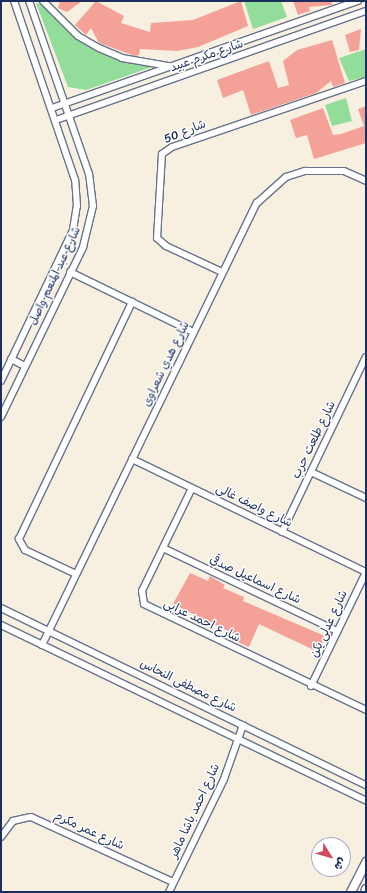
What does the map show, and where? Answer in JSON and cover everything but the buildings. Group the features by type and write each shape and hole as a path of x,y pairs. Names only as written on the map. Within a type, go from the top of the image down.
{"street":[{"name":"شارع عبد المنعم واصل","path":"1,381 76,218 75,180 52,108 14,1"},
{"name":"شارع عبد المنعم واصل","path":"1,417 88,234 93,206 89,174 29,1"},
{"path":"42,1 78,36 99,48 122,58 170,66"},
{"name":"شارع مكرم عبيد","path":"52,108 358,1"},
{"name":"شارع مكرم عبيد","path":"56,120 366,11"},
{"path":"30,46 43,41"},
{"name":"شارع 50","path":"222,272 166,246 157,238 162,154 172,147 366,82"},
{"name":"شارع هدي شعراوى","path":"42,644 222,272 257,203 286,178 324,169 344,171 366,181"},
{"path":"70,272 193,332"},
{"path":"76,574 25,550 19,539 132,302"},
{"name":"شارع طلعت حرب","path":"282,532 366,357"},
{"path":"11,359 25,366"},
{"name":"شارع واصف غالى","path":"132,459 366,572"},
{"path":"311,472 366,498"},
{"name":"شارع احمد عرابى","path":"192,488 142,592 144,604 311,686 366,710"},
{"name":"شارع اسماعيل صدقي","path":"163,548 338,631"},
{"name":"شارع عدلى يكن","path":"311,686 366,572"},
{"name":"شارع مصطفى النحاس","path":"1,608 366,784"},
{"path":"1,625 366,801"},
{"name":"شارع احمد باشا ماهر","path":"169,892 224,779 243,725"},
{"name":"شارع عمر مكرم","path":"1,837 14,821 31,817 174,882"},
{"path":"351,892 366,862"}],"green space":[{"path":"244,1 281,1 287,17 253,29"},
{"path":"36,3 45,6 84,43 152,67 86,90 68,87"},
{"path":"366,49 366,77 349,81 339,58"},
{"path":"346,98 352,121 332,126 325,105"}]}
